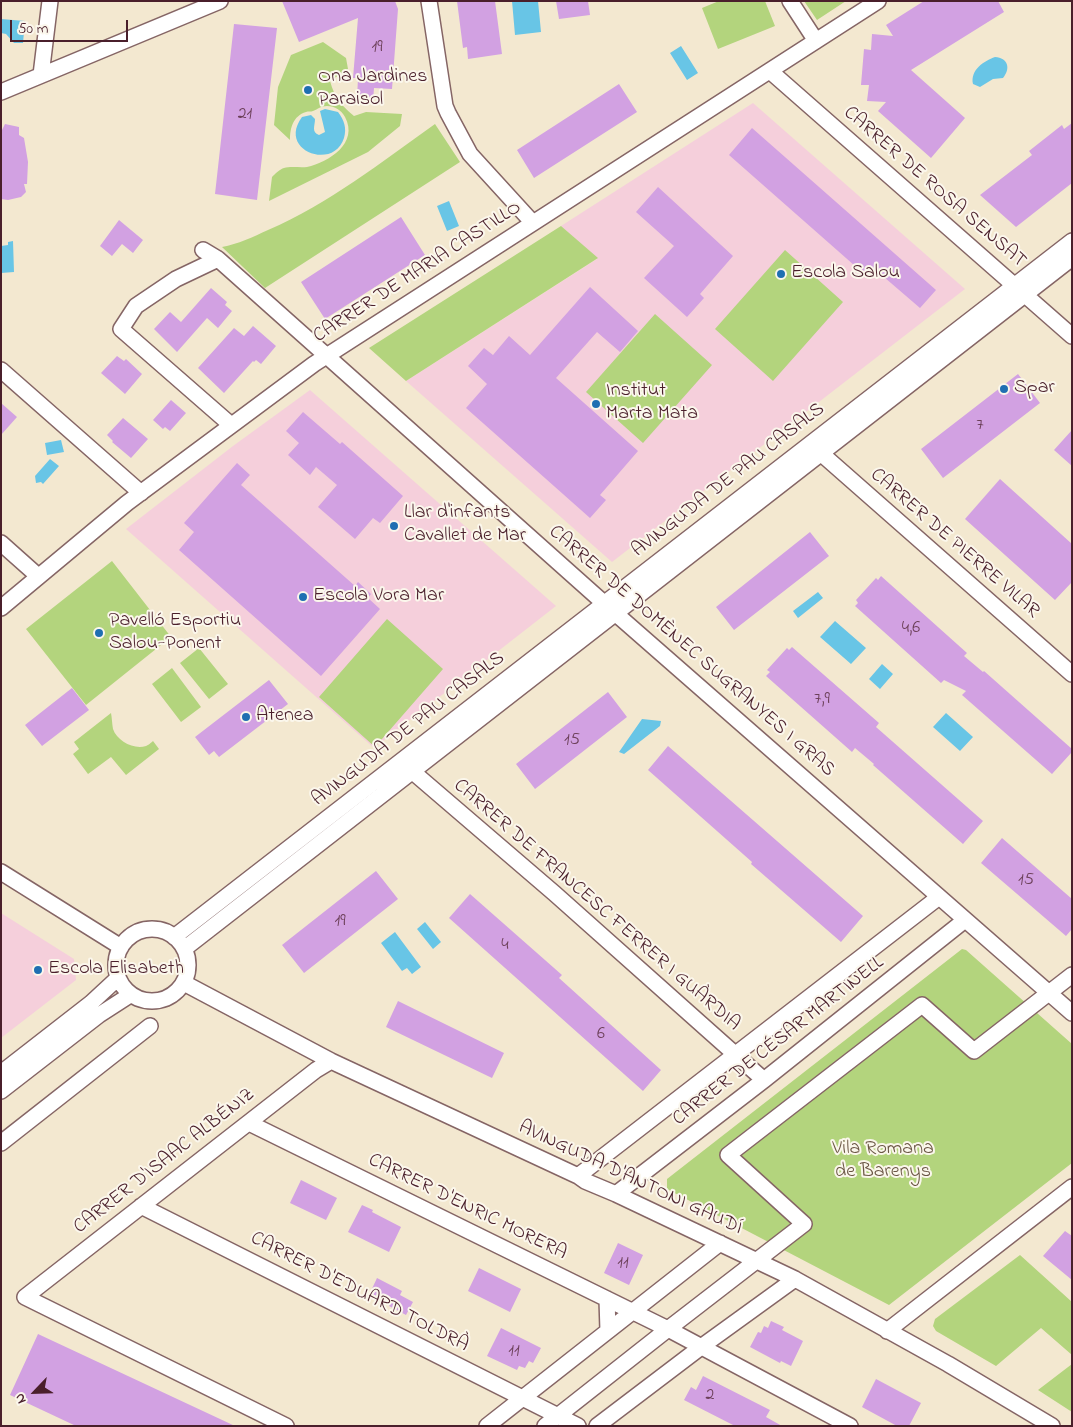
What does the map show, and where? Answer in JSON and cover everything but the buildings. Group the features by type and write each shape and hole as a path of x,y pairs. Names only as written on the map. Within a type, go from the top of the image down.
{"street":[{"path":"41,75 50,1"},
{"path":"1,92 220,1"},
{"path":"429,1 445,106 448,113 470,154 533,223"},
{"path":"790,1 816,41"},
{"name":"CARRER DE MARIA CASTILLO","path":"1,608 141,492 326,356 878,1"},
{"name":"CARRER DE ROSA SENSAT","path":"770,71 1072,336"},
{"name":"AVINGUDA DE PAU CASALS","path":"184,949 407,766 1020,290 1072,241"},
{"name":"CARRER DE DOMÈNEC SUGRANYES I GRAS","path":"203,250 218,259 610,608 1072,1013"},
{"name":"AVINGUDA DE PAU CASALS","path":"1020,290 1072,258"},
{"path":"218,259 176,279 136,306 121,329 231,425"},
{"path":"1,370 141,492"},
{"name":"CARRER DE PIERRE VILAR","path":"816,449 1072,674"},
{"path":"1,543 38,576"},
{"name":"AVINGUDA DE PAU CASALS","path":"174,937 407,766"},
{"name":"CARRER DE FRANCESC FERRER I GUÀRDIA","path":"407,766 554,893 764,1080"},
{"path":"1,872 121,947"},
{"path":"578,1176 939,897"},
{"name":"CARRER DE CÉSAR MARTINELL","path":"616,1194 764,1080 965,920"},
{"path":"148,929 162,930 174,937 187,955 188,970 184,983 175,994 163,1000 149,1002 130,994 118,978 116,968 117,957 121,947 130,937 148,929"},
{"path":"546,1426 804,1224 728,1155 922,1005 974,1051 1072,975"},
{"path":"1,1073 91,1003 118,978"},
{"name":"AVINGUDA D'ANTONI GAUDÍ","path":"184,983 331,1061 796,1279 1052,1426"},
{"path":"1,1090 99,1015 130,994"},
{"path":"1,1143 150,1026"},
{"name":"CARRER D'ISAAC ALBÉNIZ","path":"286,1426 25,1296 271,1105 331,1061"},
{"path":"271,1105 271,1133"},
{"name":"CARRER D'ENRIC MORERA","path":"249,1123 633,1311 850,1426"},
{"path":"887,1331 1072,1187"},
{"name":"CARRER D'EDUARD TOLDRÀ","path":"141,1206 578,1426"},
{"path":"487,1426 720,1243"},
{"path":"598,1426 615,1419 702,1347 796,1279"},
{"path":"607,1299 608,1331"},
{"path":"722,1332 722,1357"},
{"path":"499,1386 500,1416"}],"shaded area":[{"path":"753,103 965,289 612,562 406,381 597,259 561,226"},
{"path":"310,390 556,606 374,748 126,529 233,446"},
{"name":"Escola Elisabeth","path":"1,913 74,959 76,980 1,1038"}],"green space":[{"path":"719,1 765,1 775,26 718,49 702,8"},
{"path":"804,1 846,1 817,20"},
{"path":"323,42 346,58 348,69 330,81 336,96 342,104 354,116 366,112 402,114 400,126 368,152 269,201 272,177 281,169 307,167 324,161 339,150 345,143 348,135 348,126 342,112 330,106 323,106 298,116 292,127 290,140 274,125 278,87 291,55"},
{"path":"435,124 460,162 265,288 222,247 251,238 312,208 354,182"},
{"path":"561,226 598,258 406,381 369,348"},
{"path":"785,250 843,302 773,381 715,329"},
{"path":"655,314 712,365 643,443 586,392"},
{"name":"Pavelló Esportiu Salou-Ponent","path":"112,561 171,637 86,705 26,629"},
{"path":"387,619 443,669 375,747 319,697"},
{"path":"199,648 228,684 209,699 180,663"},
{"path":"172,668 201,707 181,722 152,684"},
{"path":"111,713 113,729 126,744 141,747 147,746 153,741 159,749 126,775 111,757 88,774 73,754 79,749 74,742"},
{"name":"Vila Romana de Barenys","path":"962,949 966,950 1072,1044 1072,1163 889,1305 667,1189 667,1179"},
{"path":"1020,1255 1072,1302 1072,1355 1041,1328 996,1366 936,1331 933,1326 935,1319"},
{"path":"1072,1364 1072,1412 1038,1390"}],"water":[{"path":"512,1 538,1 541,32 515,35"},
{"path":"1,19 25,21 23,43 14,43 6,34 1,33"},
{"path":"681,46 698,73 687,80 670,53"},
{"path":"995,57 1003,59 1007,64 1007,71 1003,78 993,79 980,87 973,84 976,70 986,61"},
{"path":"325,109 338,112 340,115 345,127 344,138 338,148 330,153 320,155 310,153 302,147 297,139 296,129 302,117 311,115 315,119 315,132 319,135 325,132 320,111"},
{"path":"449,201 459,226 447,231 437,206"},
{"path":"13,241 14,272 1,273 1,246 8,245 8,242"},
{"path":"61,440 64,452 47,455 45,443"},
{"path":"50,459 59,466 43,484 41,482 36,483 35,476"},
{"path":"818,592 823,598 798,618 793,611"},
{"path":"835,621 866,648 851,664 820,637"},
{"path":"882,664 893,674 880,689 869,679"},
{"path":"946,713 973,737 960,751 933,727"},
{"path":"642,719 661,721 660,726 624,754 619,752"},
{"path":"425,922 441,942 433,949 417,929"},
{"path":"395,932 421,967 412,974 407,968 402,971 381,943"}],"place":[{"name":"Ona Jardines Paraisol","path":"308,90"},
{"name":"Escola Salou","path":"781,274"},
{"name":"Spar","path":"1004,389"},
{"name":"Institut Marta Mata","path":"596,404"},
{"name":"Llar d'infants Cavallet de Mar","path":"394,526"},
{"name":"Escola Vora Mar","path":"303,597"},
{"name":"Pavelló Esportiu Salou-Ponent","path":"99,633"},
{"name":"Atenea","path":"246,717"},
{"name":"Escola Elisabeth","path":"38,970"}]}
